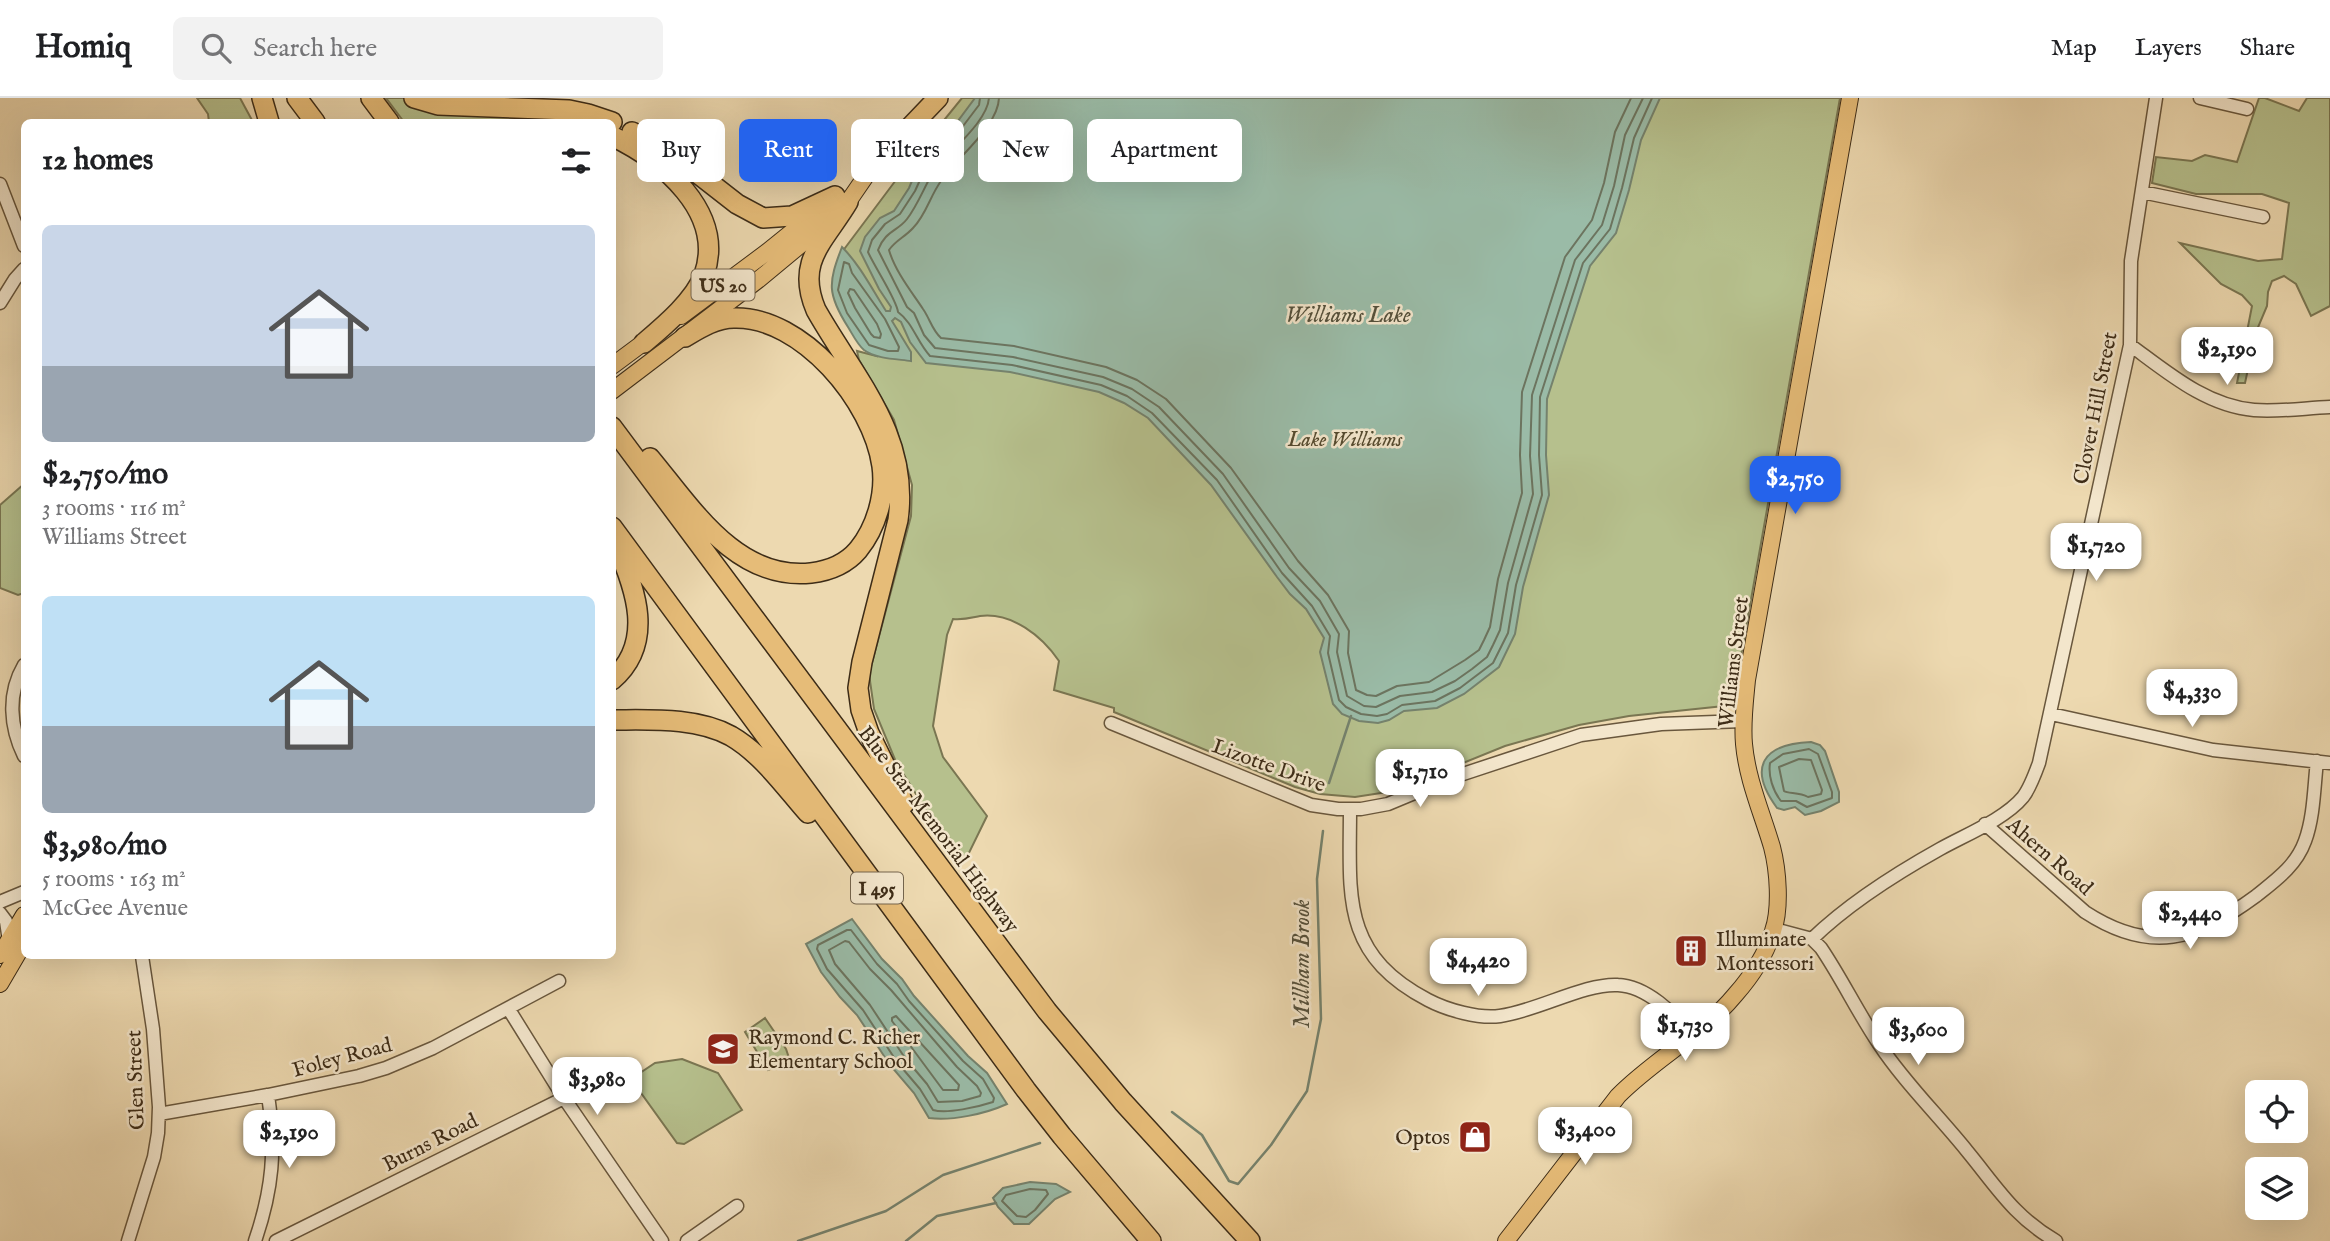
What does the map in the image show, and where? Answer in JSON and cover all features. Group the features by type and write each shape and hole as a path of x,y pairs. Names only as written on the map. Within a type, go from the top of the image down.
{"highway":[{"path":"262,98 268,119"},
{"path":"297,98 313,119"},
{"path":"371,98 387,119"},
{"path":"414,98 438,105 569,110 601,119"},
{"name":"US 20","path":"918,119 938,98"},
{"path":"616,125 666,152 737,204 763,218 792,216 841,199"},
{"path":"616,138 644,153 679,185 699,209 707,238 706,266 700,282 678,311 644,343"},
{"path":"841,199 808,269 810,297 886,427 897,460 901,500 858,679 859,699 879,757 943,873"},
{"path":"616,430 645,453 724,543 751,562 784,572 816,572 843,562 855,554 864,542 872,528 881,498 882,466 864,417 847,388 828,365 808,346 791,335 752,319 716,321 685,337"},
{"name":"Blue Star Memorial Highway","path":"616,432 1021,979 1084,1057 1250,1241"},
{"name":"I 495","path":"616,532 1062,1136 1151,1241"},
{"path":"616,547 630,582 639,629 632,657 616,675"},
{"path":"616,720 659,720 698,725 727,734 746,746 802,806 928,956"}],"main road":[{"name":"Williams Street","path":"1774,929 1777,874 1747,762 1743,722 1747,680 1850,98"},
{"name":"US 20","path":"617,388 800,246 857,182"},
{"name":"US 20","path":"616,363 841,199"},
{"path":"0,984 21,922"},
{"path":"1506,1241 1612,1104 1639,1077 1735,996 1757,963 1774,929"}],"street":[{"name":"Clover Hill Street","path":"1812,939 1851,907 1920,860 1985,824 2016,803 2027,790 2042,757 2130,345 2131,261 2156,98"},
{"path":"2200,98 2247,109"},
{"path":"0,184 21,238"},
{"path":"2142,192 2263,217"},
{"path":"0,303 21,272"},
{"path":"2130,345 2181,382 2216,401 2252,410 2330,407"},
{"path":"21,672 16,683 12,711 13,726 21,748"},
{"path":"2051,713 2133,734 2213,750 2324,762"},
{"name":"Lizotte Drive","path":"1111,723 1311,805 1350,809 1388,804 1458,775 1581,735 1661,724 1743,722"},
{"name":"Ahern Road","path":"1985,824 2085,912 2103,924 2142,937 2182,936 2219,922 2286,872 2307,834 2324,762"},
{"path":"1350,809 1350,894 1356,922 1364,942 1378,962 1410,991 1434,1003 1466,1013 1497,1017 1523,1012 1600,986 1618,985 1634,988 1648,996 1680,1021 1691,1034"},
{"path":"0,902 21,893"},
{"path":"0,913 6,921 11,946"},
{"path":"1774,929 1812,939 1832,964 1864,1021 1895,1066 2020,1216 2056,1241"},
{"name":"Glen Street","path":"128,1241 154,1157 159,1114 152,1016 142,959"},
{"name":"Foley Road","path":"159,1114 268,1095 386,1068 433,1048 559,981"},
{"path":"508,1008 564,1098 662,1241"},
{"path":"256,1241 274,1152 268,1095"},
{"name":"Burns Road","path":"276,1241 564,1098"},
{"path":"687,1241 737,1206"}],"green space":[{"path":"197,98 240,98 251,119 209,119"},
{"path":"386,98 404,98 412,102 482,112 559,119 402,119"},
{"name":"Lake Williams","path":"962,98 1840,98 1733,701 1724,706 1629,716 1579,725 1505,746 1394,791 1355,797 1320,794 1295,787 1114,712 1114,708 1054,690 1059,661 1035,635 1015,622 992,616 953,619 947,635 933,726 943,757 987,816 966,859 924,807 896,762 874,709 869,674 911,516 912,485 894,420 859,360 857,351 876,356 843,303 842,252 894,182 964,182 964,119 945,119"},
{"path":"2259,98 2299,111 2307,98 2330,98 2330,306 2311,316 2296,284 2284,276 2272,281 2267,306 2256,332 2245,383 2237,383 2252,306 2242,295 2221,284 2180,243 2258,261 2282,259 2289,203 2262,194 2196,194 2152,183 2156,157 2192,161 2205,155 2237,162"},
{"path":"21,487 21,594 18,595 0,588 0,505"},
{"path":"765,1018 786,1049 790,1061 768,1070 745,1032"},
{"path":"682,1059 718,1073 742,1110 684,1144 677,1143 631,1079 655,1063"}],"water":[{"name":"Williams Lake","path":"975,98 1660,98 1641,140 1616,233 1590,266 1547,399 1546,455 1549,495 1523,587 1515,634 1499,667 1464,694 1437,708 1404,711 1378,723 1359,721 1342,714 1333,704 1320,652 1324,638 1306,609 1290,594 1211,485 1148,418 1099,392 1010,372 926,363 910,342 901,322 895,318 892,321 911,352 911,361 880,357 862,348 841,316 833,297 832,279 842,247 860,269 886,311 890,311 891,307 860,251 865,237 880,218 894,211 912,182 964,182 964,119 959,119"},
{"path":"1811,742 1820,745 1825,751 1839,792 1839,802 1805,815 1795,807 1784,810 1777,808 1763,781 1765,760 1781,747"},
{"path":"852,919 914,996 987,1073 1007,1104 968,1116 929,1118 857,1015 821,972 806,944"},
{"path":"1030,1182 1056,1184 1070,1192 1055,1199 1029,1224 1014,1224 993,1198 1003,1188"}],"waterway":[{"name":"Millham Brook","path":"1329,783 1351,716"},
{"name":"Millham Brook","path":"1172,1112 1202,1135 1229,1181 1238,1184 1271,1145 1307,1091 1321,1019 1317,879 1323,831"},
{"name":"Millham Brook","path":"798,1241 886,1211 943,1175 1040,1143"},
{"path":"906,1241 937,1216 996,1203"}],"place":[{"name":"Illuminate Montessori","path":"1691,951"},
{"name":"Raymond C. Richer Elementary School","path":"723,1049"},
{"name":"Optos","path":"1475,1137"}]}
